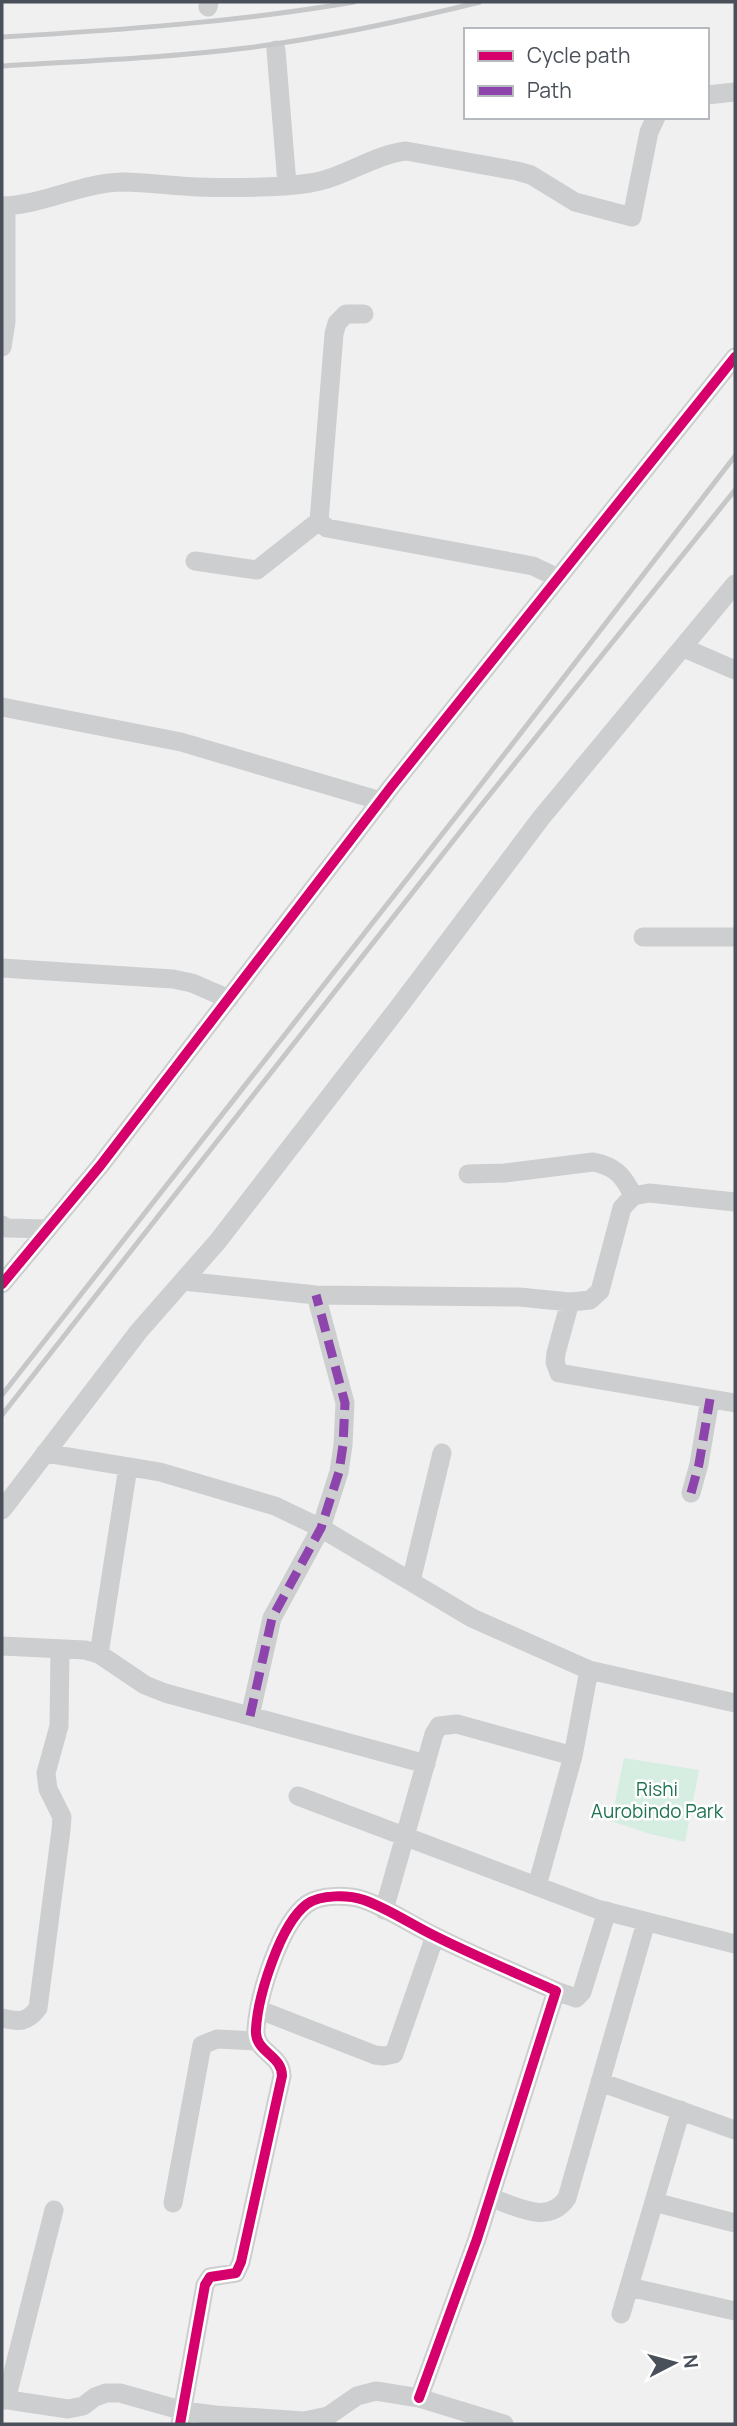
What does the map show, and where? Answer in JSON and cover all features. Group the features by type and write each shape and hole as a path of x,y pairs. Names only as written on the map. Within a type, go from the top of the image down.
{"street":[{"path":"276,50 287,184"},
{"path":"709,95 735,92"},
{"path":"2,347 6,322 4,206 23,205 96,185 122,182 198,187 311,183 345,173 378,157 406,151 531,175 575,202 632,217 649,132 655,119"},
{"path":"195,561 257,570 319,522 334,334 337,323 346,314 364,314"},
{"path":"2,1284 100,1166 381,801 735,357"},
{"path":"319,522 327,528 533,566 558,578"},
{"path":"2,1510 139,1331 218,1241 541,818 735,584"},
{"path":"684,648 735,670"},
{"path":"2,707 181,742 381,801"},
{"path":"643,937 735,937"},
{"path":"2,968 173,979 192,983 229,999"},
{"path":"468,1174 505,1173 593,1162 606,1164 617,1170 626,1180 633,1196"},
{"path":"183,1281 316,1295 519,1297 569,1302 590,1300 600,1291 622,1208 633,1196 649,1193 735,1202"},
{"path":"2,1225 7,1228 48,1229"},
{"path":"250,1716 272,1618 321,1528 339,1472 345,1403 316,1295"},
{"path":"569,1302 556,1353 555,1362 559,1373 735,1403"},
{"path":"691,1493 710,1399"},
{"path":"45,1453 160,1472 275,1506 321,1528 472,1618 589,1670 735,1703"},
{"path":"411,1581 442,1453"},
{"path":"99,1654 128,1467"},
{"path":"2,1646 85,1650 99,1654 145,1685 165,1693 426,1764"},
{"path":"2,2018 19,2021 32,2017 38,2008 62,1817 48,1789 46,1773 59,1726 60,1649"},
{"path":"537,1886 573,1756 589,1670"},
{"path":"384,1910 407,1837 434,1734 439,1726 457,1724 573,1756"},
{"path":"298,1796 607,1912 735,1944"},
{"path":"182,2418 205,2285 210,2277 236,2273 241,2262 282,2076 282,2067 263,2051 256,2041 260,2010 268,1972 292,1921 309,1903 331,1896 363,1900 556,1992 576,1998 582,1992 607,1912"},
{"path":"491,2198 537,2213 560,2208 567,2198 646,1922"},
{"path":"260,2010 375,2055 394,2054 435,1936"},
{"path":"419,2398 491,2198 556,1992"},
{"path":"173,2203 202,2045 217,2039 256,2041"},
{"path":"600,2082 735,2130"},
{"path":"621,2314 681,2110"},
{"path":"654,2202 735,2223"},
{"path":"54,2210 4,2400 68,2409 83,2406 106,2393 120,2393 182,2418 285,2422 327,2420 357,2396 376,2391 419,2398 504,2424"},
{"path":"629,2287 735,2311"}],"green space":[{"name":"Rishi Aurobindo Park","path":"624,1758 699,1770 685,1842 611,1821"}],"railway":[{"path":"2,37 222,20 354,2"},
{"path":"2,66 155,57 246,48 363,28 480,2"},
{"path":"2,1395 735,456"},
{"path":"2,1415 479,808 735,490"}],"marked path":[{"path":"250,1716 272,1618 321,1528 339,1472 345,1403 316,1295"},
{"path":"691,1493 710,1399"}],"cycle path":[{"path":"2,1284 100,1166 391,787 735,357"},
{"path":"180,2424 205,2285 210,2277 236,2273 241,2262 282,2076 278,2063 263,2049 257,2037 258,2015 266,1980 280,1944 297,1914 313,1901 335,1896 364,1900 426,1932 556,1991 477,2239 419,2398"}]}
